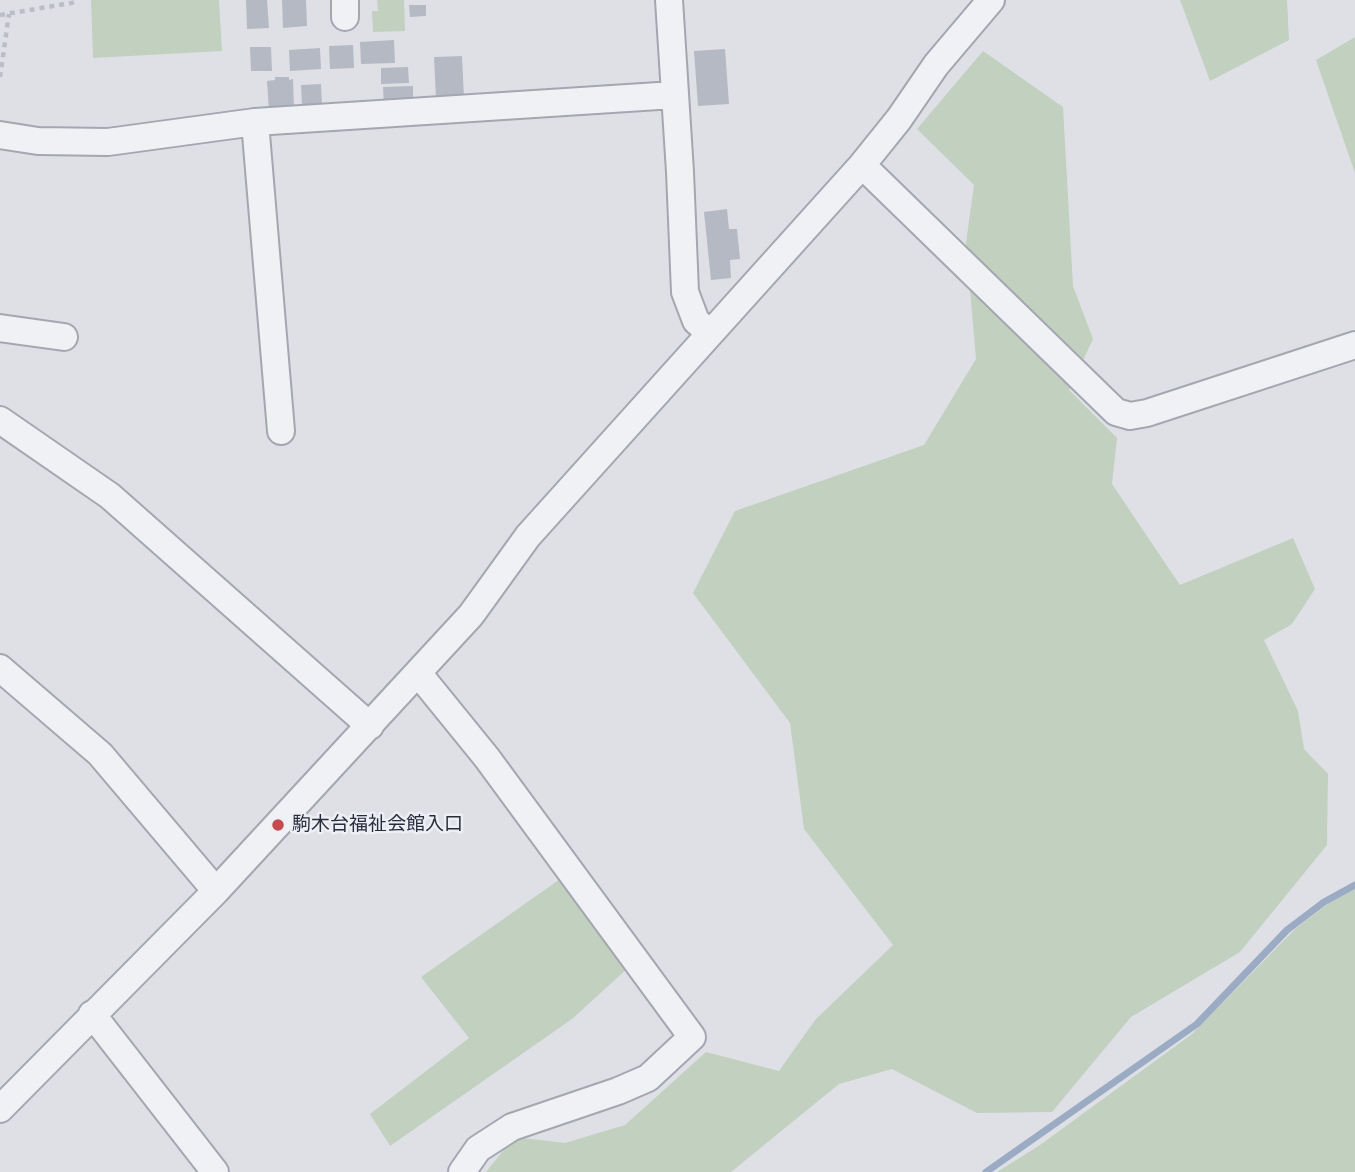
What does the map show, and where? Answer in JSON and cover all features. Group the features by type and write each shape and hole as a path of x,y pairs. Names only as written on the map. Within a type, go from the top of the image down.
{"street":[{"path":"669,0 674,95 687,171 685,292 696,321 710,333"},
{"path":"0,1109 216,891 471,615 528,536 710,333 770,250 862,165 899,119 936,65 991,0"},
{"path":"0,135 38,141 108,142 255,122 674,95"},
{"path":"255,122 281,431"},
{"path":"862,165 1116,412 1130,416 1147,413 1355,345"},
{"path":"0,328 64,337"},
{"path":"0,420 110,496 370,726"},
{"path":"0,668 100,754 216,891"},
{"path":"418,673 487,758 692,1037 648,1078 512,1127 478,1149 462,1172"},
{"path":"92,1014 215,1172"}],"path":[{"path":"0,15 76,2 75,0"},
{"path":"0,77 9,14"}],"green space":[{"path":"91,0 219,0 222,51 93,58"},
{"path":"377,0 404,0 405,31 373,32 372,11 378,11"},
{"path":"1180,0 1287,0 1289,40 1210,81"},
{"path":"1355,37 1355,173 1316,60"},
{"path":"983,51 1063,107 1073,286 1093,339 1069,390 1117,438 1112,484 1180,585 1293,538 1315,589 1292,624 1264,640 1298,711 1304,749 1328,774 1327,845 1240,952 1131,1017 1052,1112 977,1113 892,1069 839,1084 731,1172 486,1172 514,1137 565,1143 625,1125 706,1052 779,1071 815,1020 893,945 804,829 790,723 693,593 735,511 924,445 976,359 966,243 974,185 917,129"},
{"path":"563,877 629,967 572,1019 390,1146 370,1114 469,1038 421,977"},
{"path":"1355,889 1355,1172 997,1172 1040,1145 1192,1034 1295,929 1329,903"}],"building":[{"path":"246,0 267,0 269,28 247,29"},
{"path":"282,0 306,0 307,26 283,28"},
{"path":"409,5 426,5 426,16 410,17"},
{"path":"394,40 395,63 361,64 360,42"},
{"path":"353,45 354,68 330,69 329,46"},
{"path":"250,47 271,47 272,71 251,71"},
{"path":"320,48 321,69 290,71 289,50"},
{"path":"725,49 729,104 698,106 694,51"},
{"path":"462,56 464,98 436,99 434,57"},
{"path":"408,67 409,83 381,84 381,68"},
{"path":"275,77 293,79 294,110 269,111 267,81 275,80"},
{"path":"321,84 322,106 302,107 301,85"},
{"path":"413,86 413,106 384,108 383,87"},
{"path":"727,209 729,229 737,229 740,259 730,260 731,278 711,280 704,212"}],"waterway":[{"path":"986,1172 1197,1024 1287,930 1324,902 1355,885"}],"place":[{"name":"駒木台福祉会館入口","path":"278,825"}]}
